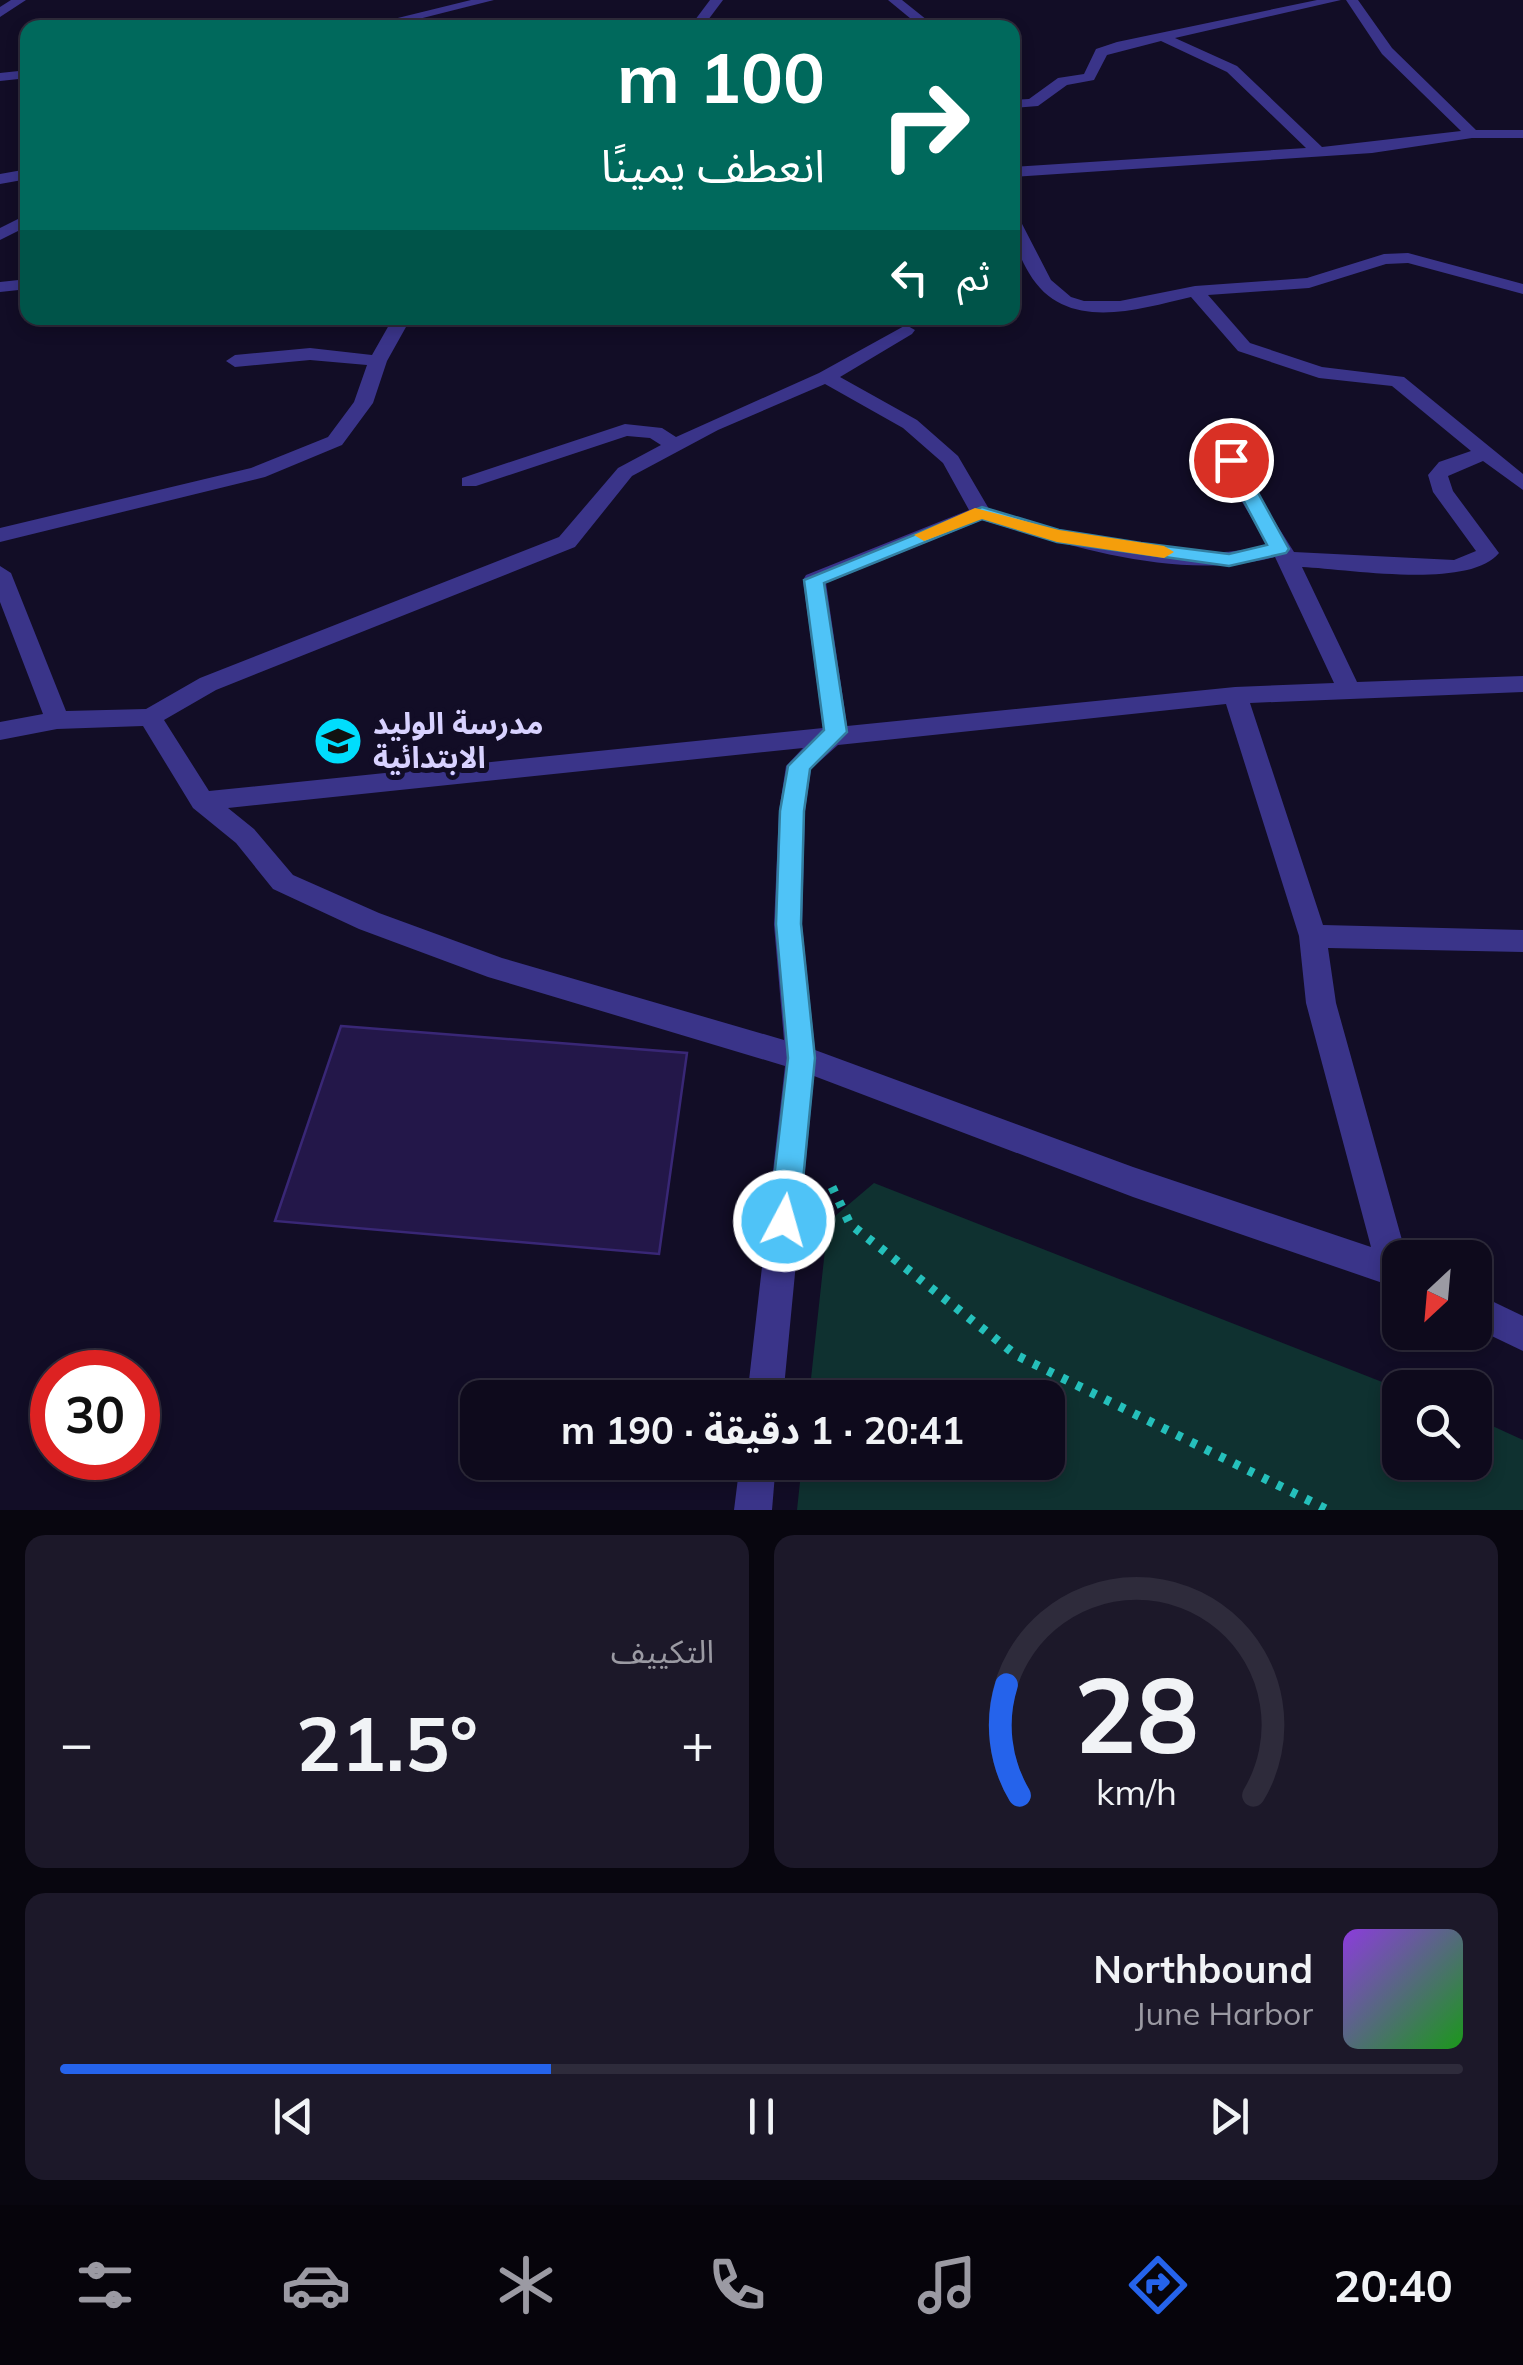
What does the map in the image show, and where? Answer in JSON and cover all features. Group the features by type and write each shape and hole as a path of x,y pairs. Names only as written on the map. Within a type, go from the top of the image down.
{"street":[{"path":"0,14 20,0"},
{"path":"398,20 488,0"},
{"path":"702,20 718,0"},
{"path":"894,0 920,20"},
{"path":"1238,0 1272,14"},
{"path":"1020,104 1033,103 1062,80 1089,77 1101,52 1335,0"},
{"path":"1352,0 1388,51 1472,134"},
{"path":"1167,39 1232,69 1318,152"},
{"path":"1020,171 1318,152 1472,134 1523,134"},
{"path":"1020,235 1050,290 1076,304 1110,307 1195,292 1309,283 1384,259 1408,258 1523,289"},
{"path":"1195,292 1244,348 1319,372 1397,381 1523,484"},
{"path":"0,535 258,473 336,441 363,403 378,360 398,325"},
{"path":"0,731 57,720 150,717 208,684 567,542 626,472 675,445 826,377 906,330"},
{"path":"236,361 310,354 378,360"},
{"path":"826,377 910,424 951,460 982,512"},
{"path":"468,482 625,430 654,432 675,445"},
{"path":"1218,433 1349,690"},
{"path":"836,732 814,580 982,512 1057,536 1229,560 1283,554 1454,567 1472,564 1488,553 1443,492 1438,475 1446,466 1486,453"},
{"path":"0,572 5,606 57,720"},
{"path":"202,801 836,732 1235,694 1523,684"},
{"path":"1235,694 1313,936 1320,1004 1388,1240"},
{"path":"150,717 202,801 245,836 283,882 369,921 498,969 802,1058 1133,1182 1382,1267"},
{"path":"767,1380 802,1058 788,924 792,811 800,766 836,732"},
{"path":"1313,936 1523,942"},
{"path":"1492,1318 1523,1334"},
{"path":"754,1510 756,1480"}],"path":[{"path":"795,1115 850,1224 1016,1355 1328,1510"}],"green space":[{"path":"874,1183 1382,1382 1382,1480 1492,1480 1492,1426 1523,1440 1523,1510 797,1510 800,1480 1065,1480 1065,1380 811,1380 828,1222"}],"building":[{"path":"341,1026 687,1053 659,1254 275,1221"}],"slow traffic":[{"path":"924,535 982,512 1057,536 1164,552"}],"place":[{"name":"مدرسة الوليد الابتدائية","path":"338,741"}],"route":[{"path":"784,1221 802,1058 788,924 792,811 800,766 836,732 814,580 982,512 1057,536 1141,550 1229,560 1279,549 1231,460"}]}
